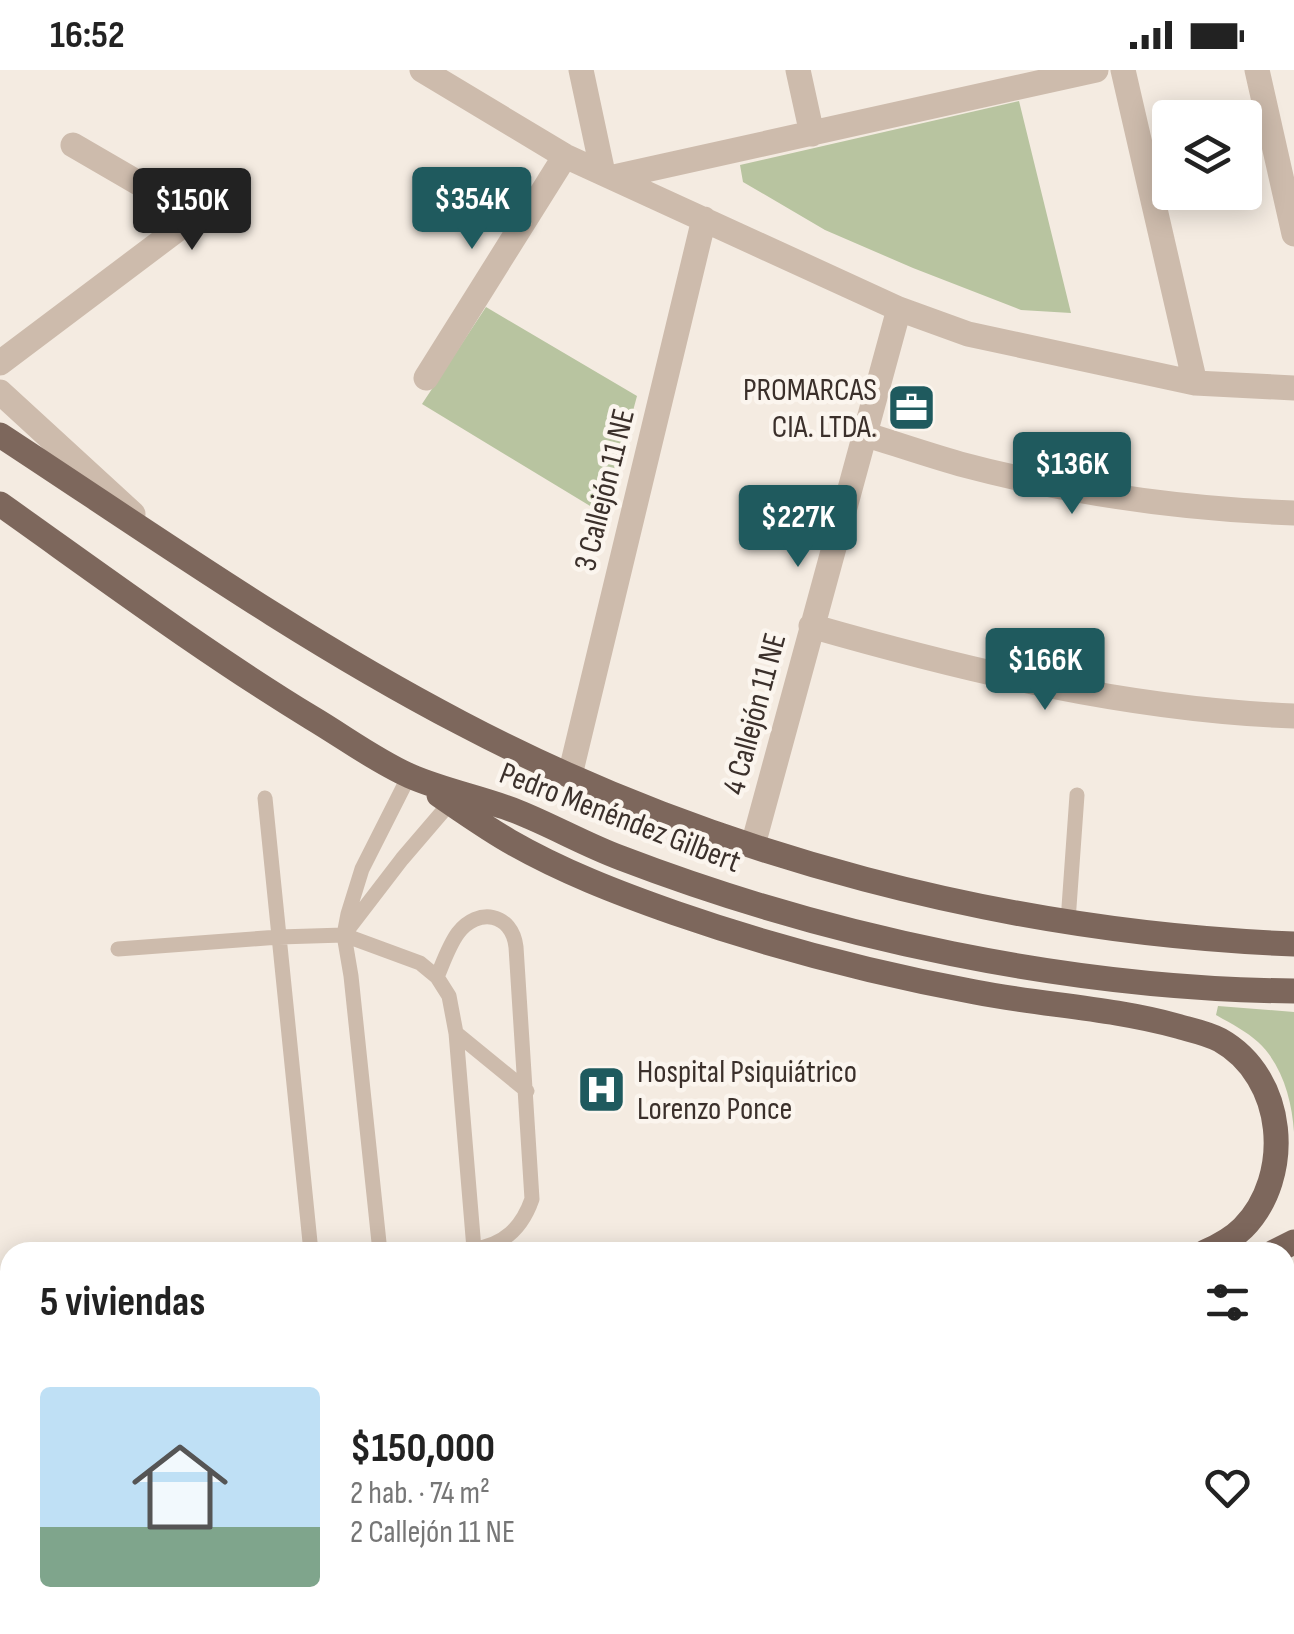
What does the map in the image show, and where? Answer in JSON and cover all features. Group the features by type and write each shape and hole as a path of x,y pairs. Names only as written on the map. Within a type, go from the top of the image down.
{"main road":[{"name":"Pedro Menéndez Gilbert","path":"0,434 359,668 463,725 570,776 661,813 754,846 871,880 990,908 1232,941 1294,944"},
{"name":"Pedro Menéndez Gilbert","path":"0,504 265,689 410,776 516,811 620,858 722,892 916,946 1026,967 1159,985 1294,991"},
{"path":"410,776 509,841 606,888 710,925 826,961 1004,998 1151,1020 1215,1037 1255,1068 1270,1095 1279,1146 1275,1174 1265,1199 1245,1227 1224,1242"},
{"path":"1232,941 1294,935"}],"street":[{"path":"422,70 565,156 899,310 968,334 1196,383 1294,388"},
{"path":"581,70 608,176"},
{"path":"798,70 812,134"},
{"path":"608,176 812,134 1018,78 1096,70"},
{"path":"1123,70 1196,383"},
{"path":"1257,70 1294,234"},
{"path":"0,363 178,229 182,218 178,206 73,145"},
{"path":"426,378 565,156"},
{"name":"3 Callejón 11 NE","path":"570,776 704,220"},
{"name":"4 Callejón 11 NE","path":"754,846 899,310"},
{"name":"Pedro Menéndez Gilbert","path":"0,392 162,541"},
{"path":"864,434 960,464 1057,486 1156,502 1294,513"},
{"path":"811,626 926,659 1044,685 1162,704 1294,716"}],"lane":[{"path":"379,1242 344,936 362,869 410,776"},
{"path":"1068,921 1077,795"},
{"path":"266,798 310,1242"},
{"path":"344,936 450,803"},
{"path":"437,977 454,939 467,924 487,917 498,918 509,926 515,940 532,1200 527,1214 501,1242"},
{"path":"118,950 344,936 420,963 437,977 449,996 456,1033 473,1242"},
{"path":"456,1033 527,1092"}],"green space":[{"path":"1019,101 1071,313 1021,310 913,268 825,230 743,182 740,165"},
{"path":"486,307 637,396 605,515 422,404"},
{"path":"1218,1006 1294,1012 1294,1132 1288,1095 1273,1061 1253,1038 1216,1015"}],"place":[{"name":"PROMARCAS CIA. LTDA.","path":"912,408"},
{"name":"Hospital Psiquiátrico Lorenzo Ponce","path":"602,1090"}]}
